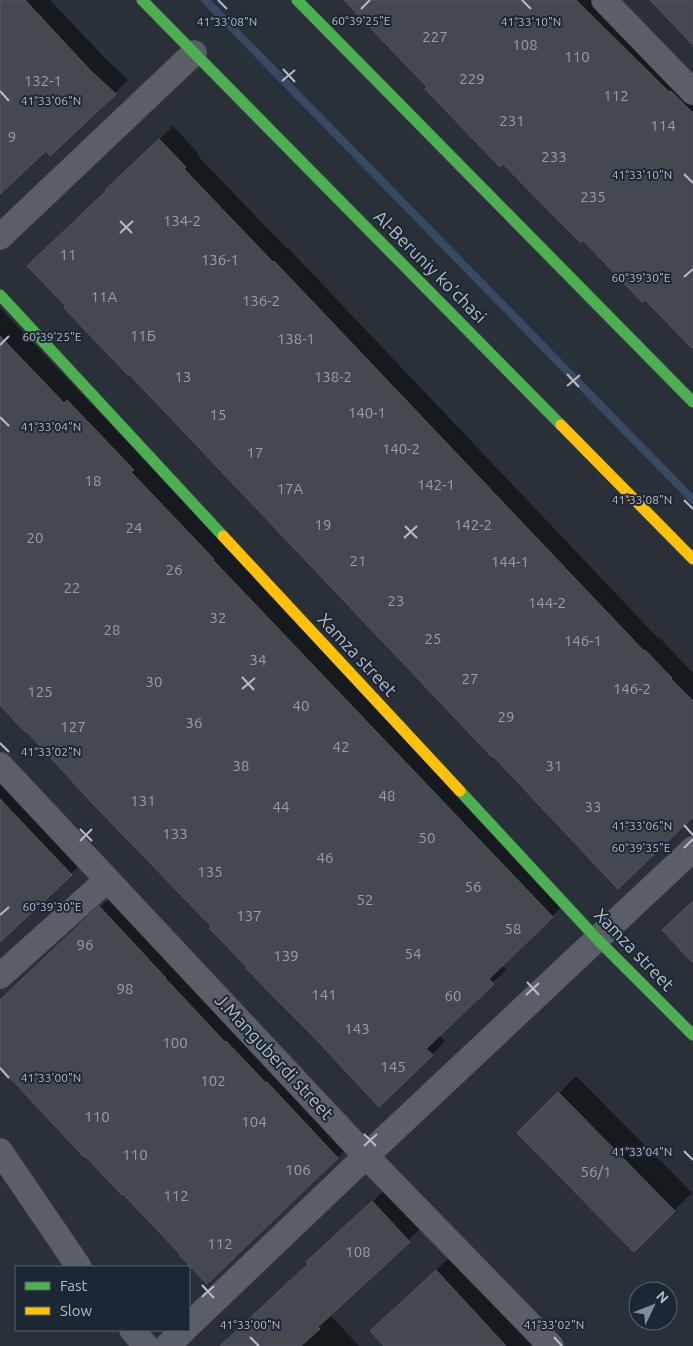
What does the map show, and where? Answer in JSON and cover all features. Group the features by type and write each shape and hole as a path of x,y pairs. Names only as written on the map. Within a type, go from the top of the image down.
{"main road":[{"name":"Al-Beruniy ko’chasi","path":"142,0 693,559"},
{"path":"296,0 693,402"},
{"name":"Xamza street","path":"0,295 597,939 693,1035"}],"street":[{"path":"604,0 693,92"},
{"path":"0,237 194,53"},
{"name":"J.Manguberdi street","path":"0,765 366,1156 551,1346"},
{"path":"190,1324 693,849"},
{"path":"0,976 107,880"},
{"path":"0,1151 77,1266"},
{"path":"133,1331 146,1346"},
{"path":"167,1346 183,1331"}],"building":[{"path":"0,0 25,0 91,71 116,94 50,156 46,151 0,194"},
{"path":"344,0 576,0 669,92 671,91 693,113 693,349 645,300 642,302 583,240 581,243 503,164 500,167 425,89 427,87"},
{"path":"650,0 693,0 693,45"},
{"path":"159,139 186,167 184,169 693,701 693,817 618,889 130,375 64,308 66,306 27,266"},
{"path":"0,336 64,403 67,400 134,470 131,472 213,560 553,917 489,979 494,984 426,1049 433,1055 379,1107 246,968 209,928 211,926 0,705"},
{"path":"0,799 72,875 0,942"},
{"path":"693,901 693,963 662,930"},
{"path":"99,906 225,1042 267,1082 338,1158 207,1284 0,1067 0,1000"},
{"path":"558,1092 675,1211 634,1252 517,1133"},
{"path":"372,1201 410,1242 318,1327 320,1329 301,1346 220,1346 308,1264 306,1262"},
{"path":"436,1270 506,1346 384,1346 370,1331"}],"waterway":[{"path":"205,0 693,500"}],"traffic: fast":[{"path":"142,0 561,425"},
{"path":"297,0 693,402"},
{"path":"0,295 223,536"},
{"path":"460,791 597,939 693,1035"}],"traffic: slow":[{"path":"561,425 693,559"},
{"path":"223,536 460,791"}]}
